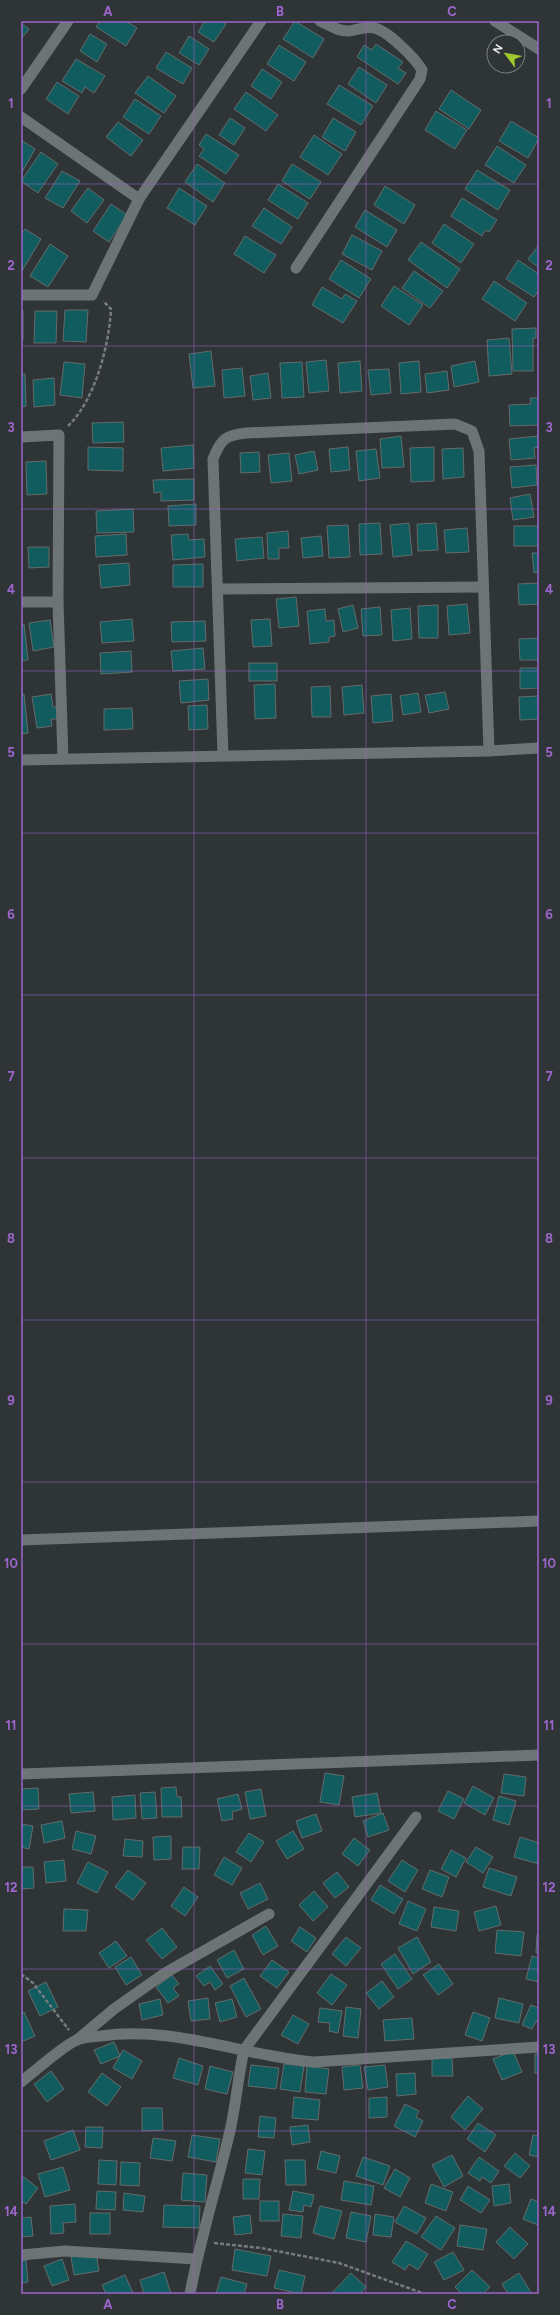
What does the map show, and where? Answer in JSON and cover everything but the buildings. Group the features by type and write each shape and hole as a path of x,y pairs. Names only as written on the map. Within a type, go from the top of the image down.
{"street":[{"path":"21,89 68,21"},
{"path":"21,295 92,295 139,199 261,21"},
{"path":"296,268 420,80 422,70 416,60 386,34 377,24 347,31 338,30 320,21"},
{"path":"495,21 539,49"},
{"path":"21,117 139,199"},
{"path":"223,755 219,590 213,459 219,443 232,434 455,424 472,431 479,451 482,587 489,751"},
{"path":"21,437 59,435 58,602 63,758"},
{"path":"219,590 482,587"},
{"path":"21,602 58,602"},
{"path":"21,760 489,751 539,748"},
{"path":"21,1540 539,1521"},
{"path":"21,1774 539,1755"},
{"path":"190,2294 196,2259 230,2129 244,2050 416,1817"},
{"path":"21,2082 114,2009 165,1974 270,1914"},
{"path":"76,2040 120,2033 174,2037 244,2050 279,2059 314,2062 539,2047"},
{"path":"21,2255 64,2251 196,2259"}],"path":[{"path":"59,435 86,404 106,345 111,309 107,303 92,295"},
{"path":"21,1974 33,1983 76,2040"},
{"path":"201,2241 261,2248 339,2263 425,2294"}]}
